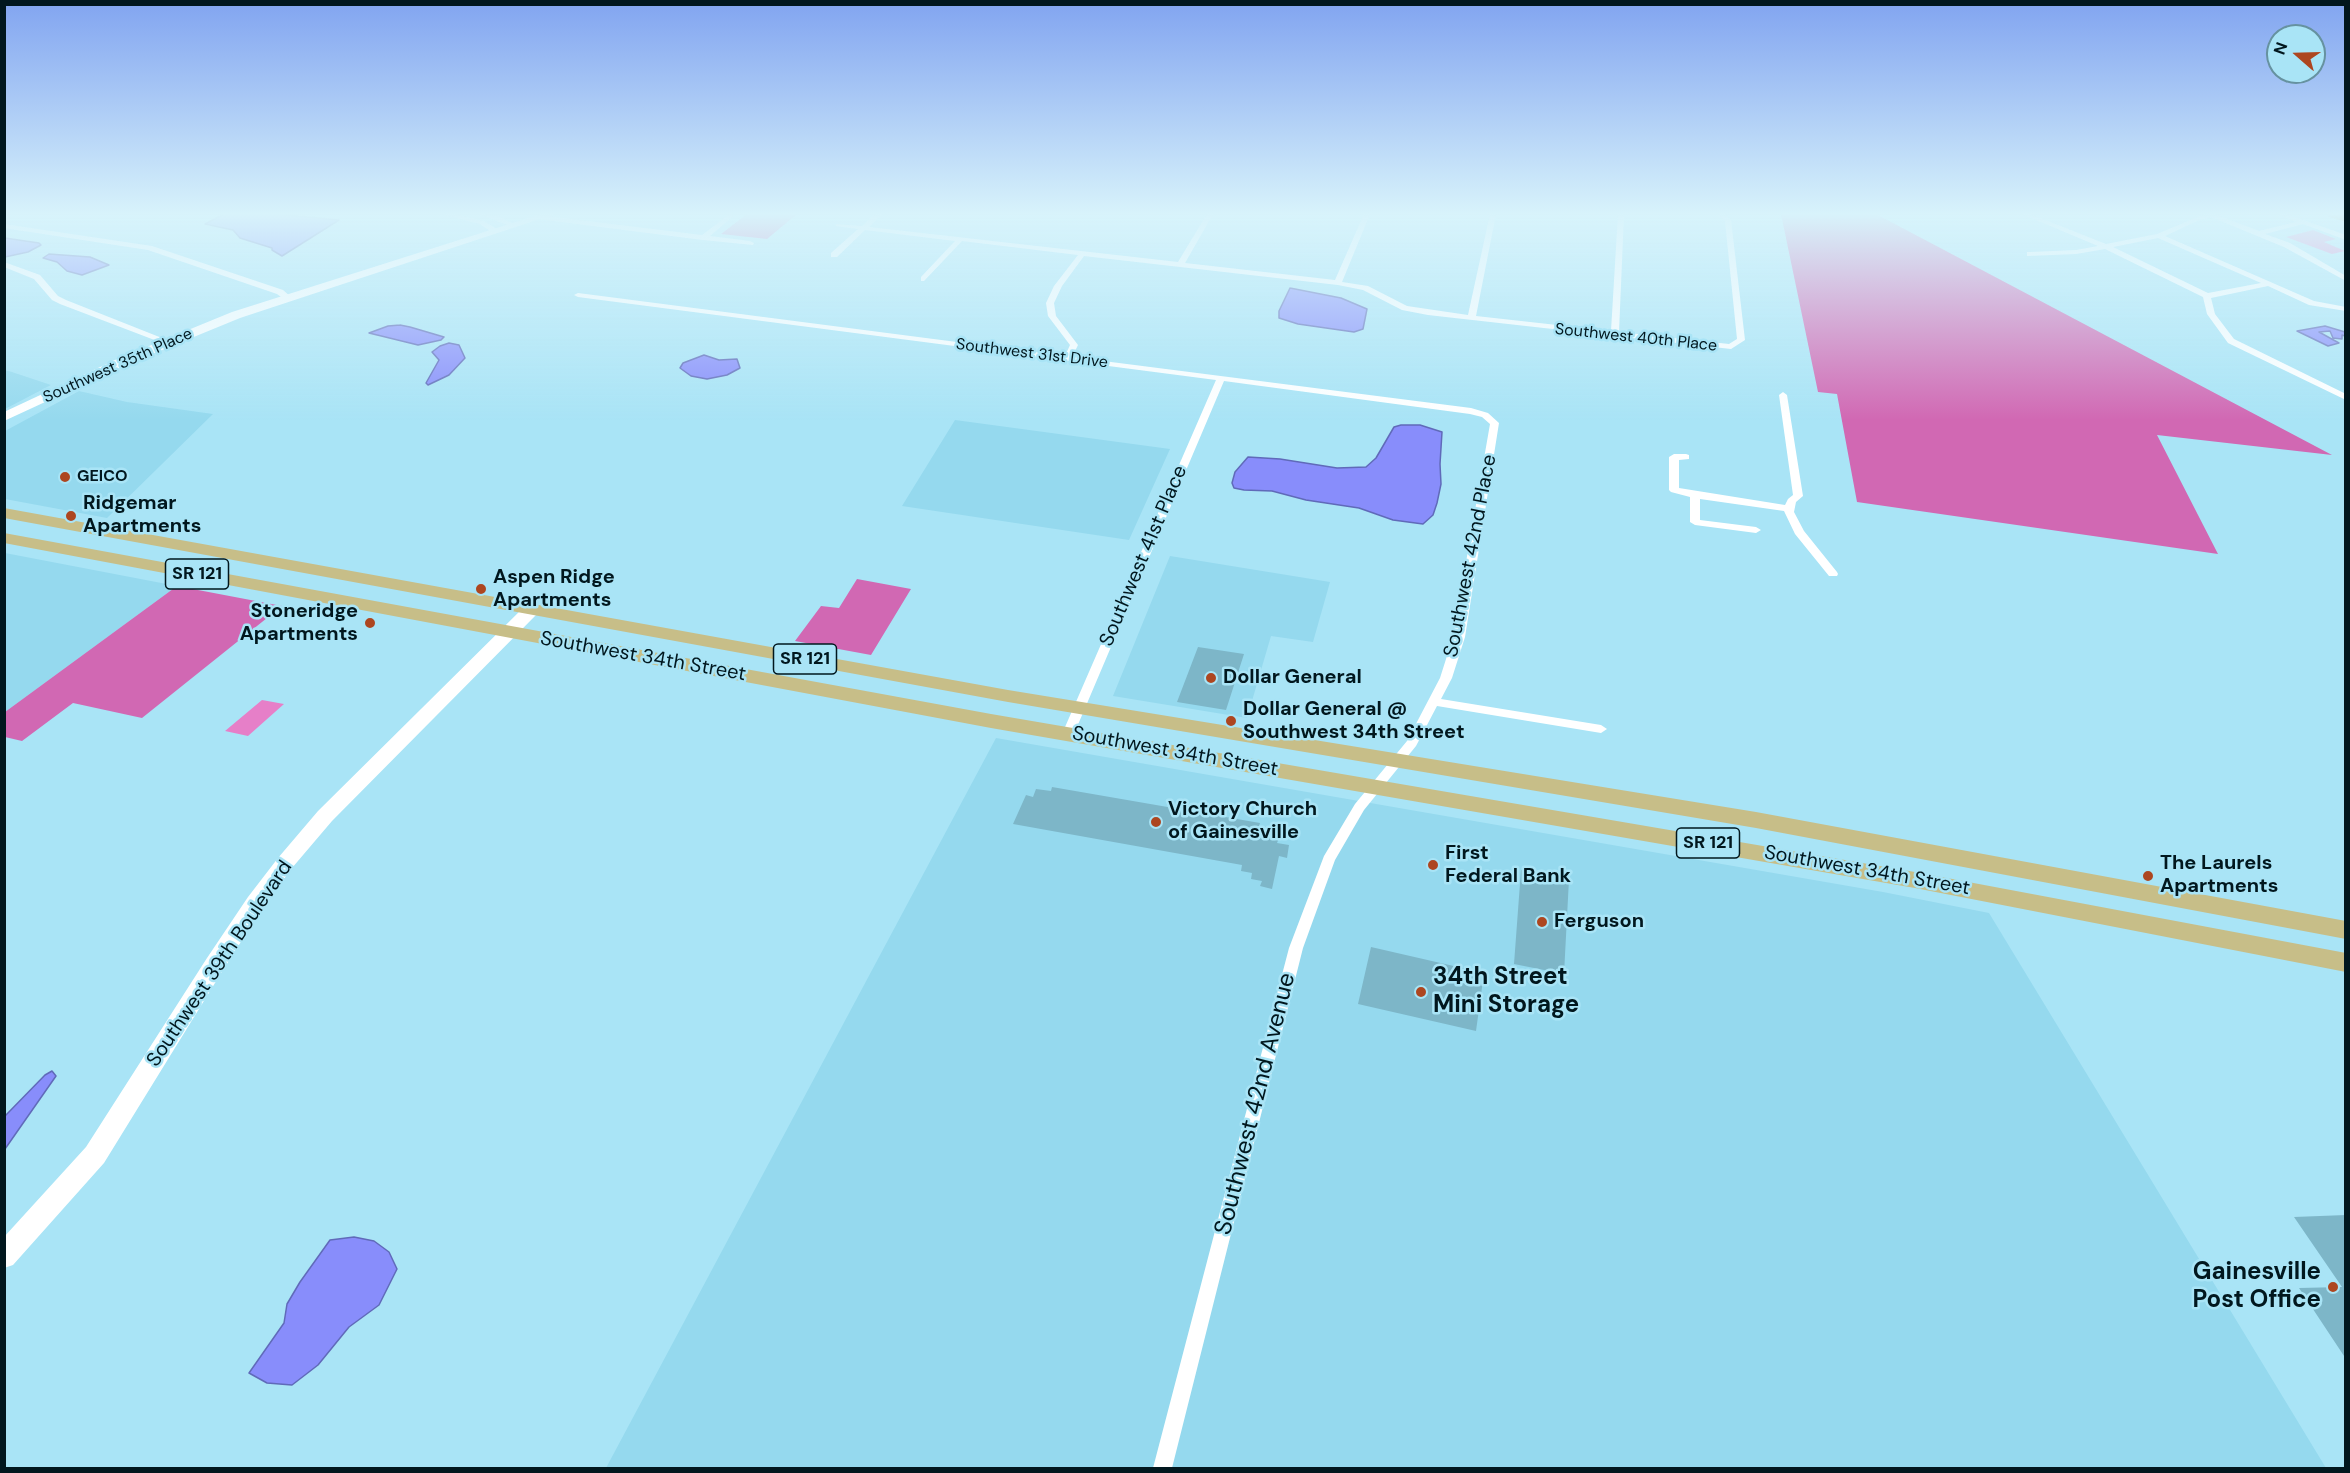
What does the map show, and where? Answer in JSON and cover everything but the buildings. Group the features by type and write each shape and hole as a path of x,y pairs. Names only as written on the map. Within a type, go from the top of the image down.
{"main road":[{"name":"Southwest 34th Street","path":"4,513 1080,708 1756,820 2346,930"},
{"path":"43,546 65,539 77,540 107,533"},
{"name":"Southwest 34th Street","path":"4,538 508,633 1068,734 1916,880 2346,963"},
{"path":"80,553 107,546 121,548 145,540"}],"street":[{"path":"42,283 55,298 63,302 168,342"},
{"path":"252,283 280,292 287,297"},
{"name":"Southwest 35th Place","path":"4,417 168,342 287,297 332,283"},
{"path":"1060,283 1050,303 1052,316 1074,345 1067,359"},
{"name":"Southwest 40th Place","path":"1338,283 1365,288 1405,308 1428,314 1731,347 1740,343 1736,283"},
{"path":"1471,319 1479,283"},
{"path":"1615,335 1618,283"},
{"path":"2180,283 2207,296 2269,284"},
{"path":"2266,283 2312,303 2346,309"},
{"name":"Southwest 31st Drive","path":"578,295 1471,411 1485,415"},
{"path":"2207,296 2211,314 2231,341 2346,398"},
{"name":"Southwest 41st Place","path":"1068,734 1221,379"},
{"path":"1782,394 1798,496 1791,501 1790,509 1799,532 1833,574"},
{"name":"Southwest 35th Place","path":"4,423 29,407"},
{"name":"Southwest 42nd Place","path":"1397,761 1412,743 1446,678 1459,637 1497,426 1485,415"},
{"path":"1686,457 1674,457 1674,490 1790,509"},
{"path":"1695,495 1695,522 1756,530"},
{"name":"Southwest 39th Boulevard","path":"4,1256 95,1155 215,964 255,903 285,863 325,816 531,610"},
{"path":"1434,702 1601,729"},
{"name":"Southwest 42nd Avenue","path":"1163,1468 1296,948 1329,860 1359,807 1397,761"}],"shaded area":[{"path":"1795,283 2006,283 2332,455 2157,435 2218,554 1857,502 1837,394 1818,392"},
{"path":"1290,288 1341,298 1367,309 1363,329 1354,332 1298,324 1279,318 1279,311"},
{"path":"400,325 444,337 441,340 418,345 369,333 388,326"},
{"path":"2325,326 2345,332 2345,336 2342,335 2342,339 2333,338 2330,331 2319,332 2339,343 2328,346 2297,331"},
{"path":"449,343 459,345 465,358 449,375 428,385 426,383 439,360 432,352"},
{"path":"704,355 719,360 737,359 740,368 727,375 707,379 691,376 680,368 683,363"},
{"path":"4,370 12,372 51,385 5,409"},
{"path":"79,391 127,402 213,414 107,518 5,499 5,431"},
{"path":"955,420 1170,449 1129,540 902,506"},
{"path":"1420,425 1442,432 1441,484 1433,515 1423,524 1393,520 1359,508 1306,500 1272,491 1234,488 1232,483 1235,472 1248,457 1280,459 1337,468 1366,467 1376,458 1394,427"},
{"path":"5,553 177,586 5,712"},
{"path":"1170,556 1330,582 1313,642 1271,636 1247,718 1113,696"},
{"path":"857,579 911,589 871,655 795,641 821,606 839,608"},
{"path":"177,586 282,606 142,718 73,703 22,741 5,737 5,712"},
{"path":"262,700 284,704 248,736 225,731"},
{"path":"996,738 1883,892 1989,913 2326,1468 606,1468"},
{"path":"52,1071 56,1076 5,1149 5,1116 45,1075"},
{"path":"354,1237 374,1241 389,1252 397,1269 379,1305 349,1327 318,1365 292,1385 267,1383 249,1373 284,1323 287,1304 330,1240"}],"place":[{"name":"GEICO","path":"65,477"},
{"name":"Ridgemar Apartments","path":"71,516"},
{"name":"Aspen Ridge Apartments","path":"481,589"},
{"name":"Stoneridge Apartments","path":"370,623"},
{"name":"Dollar General","path":"1211,678"},
{"name":"Dollar General @ Southwest 34th Street","path":"1231,721"},
{"name":"Victory Church of Gainesville","path":"1156,822"},
{"name":"First Federal Bank","path":"1433,865"},
{"name":"The Laurels Apartments","path":"2148,876"},
{"name":"Ferguson","path":"1542,922"},
{"name":"34th Street Mini Storage","path":"1421,992"},
{"name":"Gainesville Post Office","path":"2333,1287"}]}
